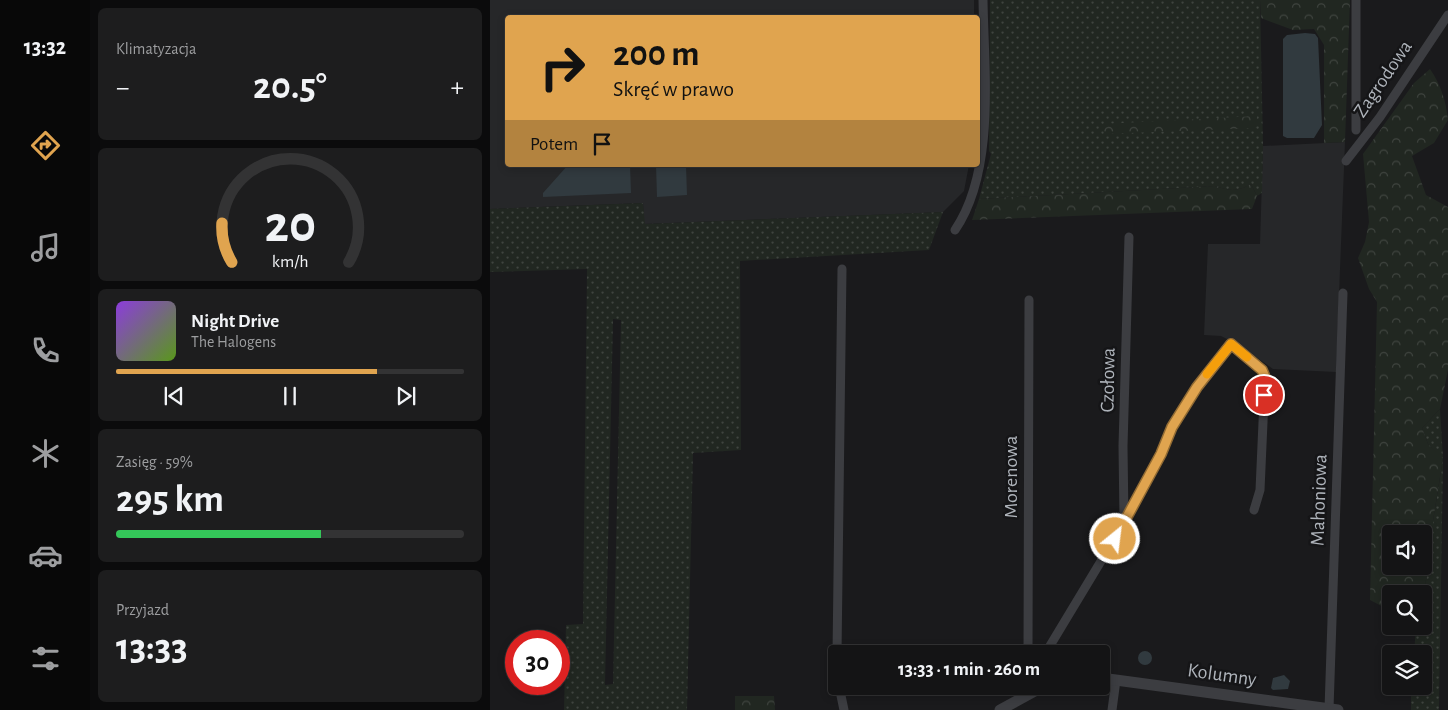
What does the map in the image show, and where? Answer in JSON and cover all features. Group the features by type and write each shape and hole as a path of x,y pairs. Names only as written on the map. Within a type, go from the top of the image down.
{"street":[{"path":"980,159 982,149 983,0"},
{"path":"1356,0 1356,130"},
{"name":"Zagrodowa","path":"1346,161 1380,117 1448,15"},
{"path":"955,230 972,197 978,167"},
{"name":"Czołowa","path":"1124,523 1123,446 1129,238"},
{"path":"837,645 842,269"},
{"name":"Mahoniowa","path":"1333,710 1343,293"},
{"name":"Morenowa","path":"1028,645 1029,300"},
{"path":"1051,645 1124,523 1161,454 1172,427 1197,387 1231,344 1262,370 1265,377 1260,490 1254,510"},
{"name":"Kolumny","path":"1110,679 1333,710"},
{"path":"1112,710 1113,690 1116,680"},
{"path":"841,695 844,710"},
{"path":"1000,710 1023,695"}],"shaded area":[{"path":"490,0 974,0 974,15 505,15 505,167 969,167 964,191 943,212 644,224 643,203 490,209"},
{"path":"1315,34 1318,38 1322,125 1314,138 1287,138 1283,136 1283,39 1287,35"},
{"path":"1345,142 1336,372 1273,369 1237,344 1221,336 1204,335 1208,244 1260,244 1263,146"},
{"path":"566,167 630,167 631,193 543,197 543,193"},
{"path":"656,167 686,167 687,195 657,197"},
{"path":"1142,651 1148,651 1152,658 1148,665 1142,665 1138,661 1138,655"},
{"path":"1284,675 1290,681 1288,689 1273,690 1271,688 1273,678"}],"green space":[{"path":"990,0 1260,0 1262,193 1257,196 1251,184 1233,190 1215,186 979,199 991,154 989,151"},
{"path":"1260,0 1350,0 1345,142 1324,143 1324,45 1314,29 1293,30 1261,18"},
{"path":"1430,69 1442,93 1448,120 1434,143 1412,156 1426,195 1448,207 1448,370 1440,409 1422,428 1428,444 1443,458 1433,521 1432,551 1432,525 1382,525 1382,575 1427,575 1425,585 1382,585 1382,606 1370,600 1377,302 1369,289 1358,258 1365,242 1369,222 1363,154 1414,83"},
{"path":"1257,116 1256,128 1104,134 1103,124"},
{"path":"1251,184 1257,196 1252,209 972,220 979,199 1215,186 1233,190"},
{"path":"643,203 645,224 943,212 929,250 740,261 741,450 693,453 687,710 564,710 564,695 570,695 570,630 566,630 566,625 583,624 587,269 490,272 490,209","holes":["613,319 621,320 613,684 605,685"]},
{"path":"1440,409 1443,459 1428,444 1422,428"},
{"path":"1443,459 1439,710 1411,710 1411,695 1432,695 1432,645 1415,645 1415,635 1432,635 1432,585 1425,585 1427,575 1432,575 1433,521"},
{"path":"735,696 774,696 775,710 735,710"}],"slow traffic":[{"path":"1207,374 1231,344 1247,357"}],"route":[{"path":"1115,539 1161,454 1172,427 1197,387 1231,344 1262,370 1265,377 1264,395"}]}
